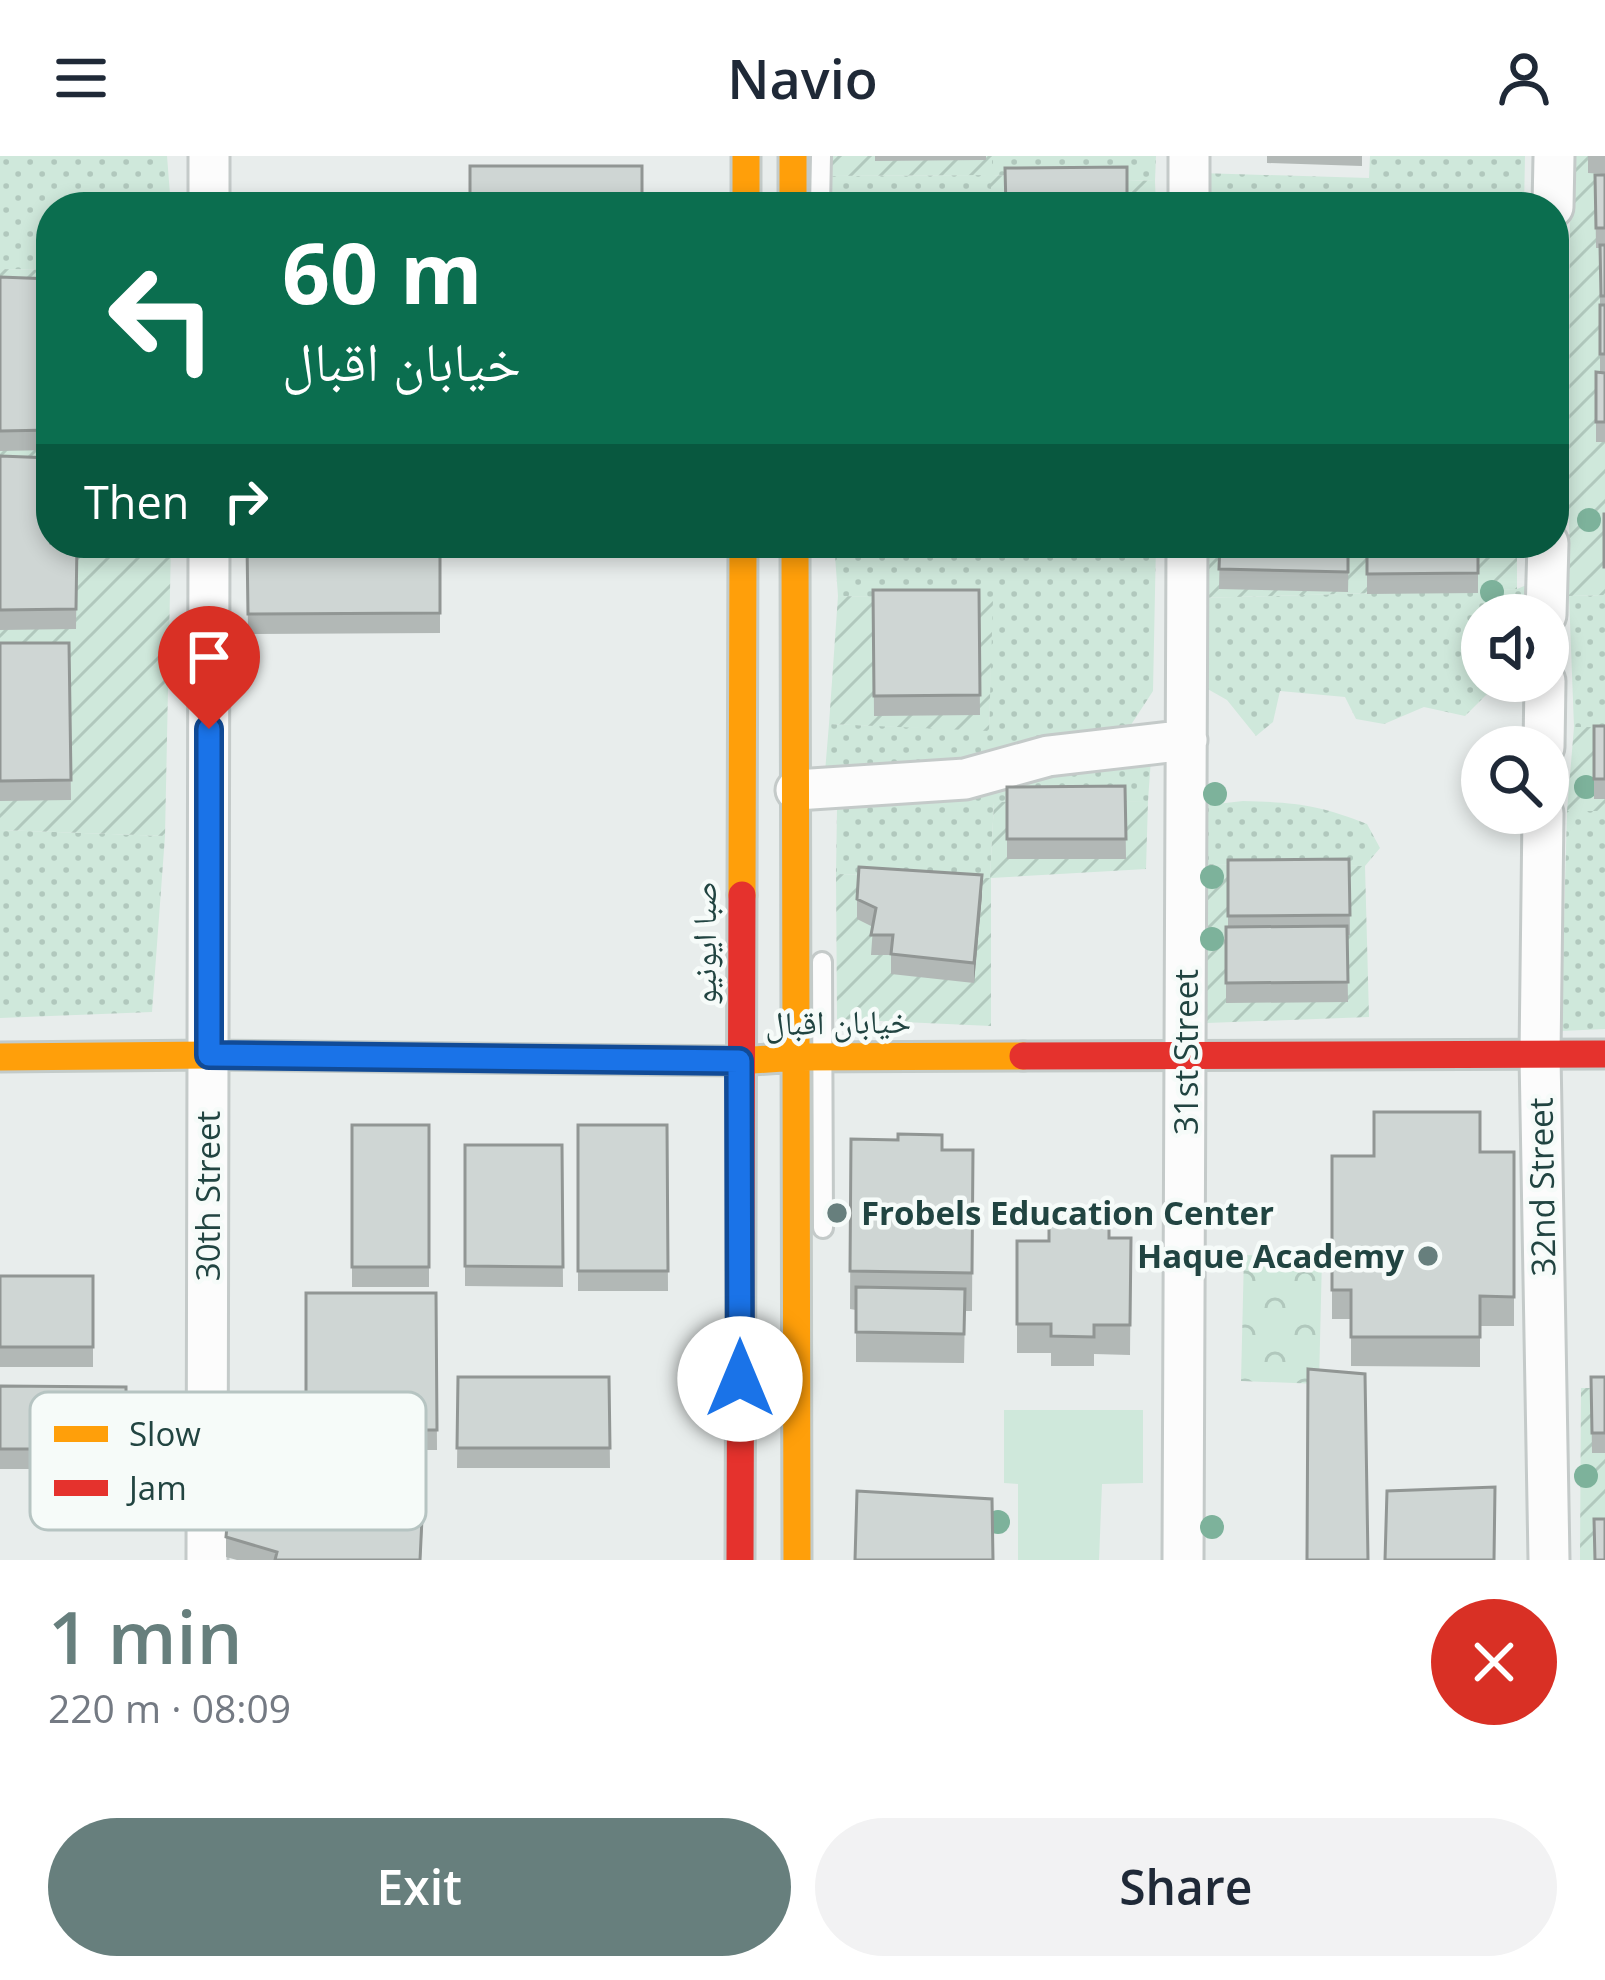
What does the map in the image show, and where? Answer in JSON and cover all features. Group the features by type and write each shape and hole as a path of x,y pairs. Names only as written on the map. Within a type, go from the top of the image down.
{"main road":[{"path":"746,156 746,192"},
{"path":"793,156 793,192"},
{"name":"صبا ایونیو","path":"740,1560 743,558"},
{"path":"796,558 812,788 811,1057 797,1560"},
{"name":"خیابان اقبال","path":"0,1057 739,1061 1605,1054"}],"street":[{"path":"209,156 209,192"},
{"path":"1189,156 1189,192"},
{"path":"1553,192 1554,156"},
{"name":"30th Street","path":"208,1392 209,558"},
{"name":"31st Street","path":"1183,1560 1187,558"},
{"path":"1547,594 1548,558"},
{"path":"812,788 965,779 1048,756 1187,740"},
{"name":"32nd Street","path":"1544,834 1540,1054 1550,1560"},
{"name":"30th Street","path":"207,1530 207,1560"}],"lane":[{"path":"820,192 821,156"},
{"path":"822,941 811,1057 823,1248"}],"green space":[{"path":"0,156 167,156 170,192 36,192 36,270 0,269"},
{"path":"824,156 992,156 992,175 1155,181 1155,192 991,192 991,175 825,176"},
{"path":"992,156 1156,156 1155,181 992,175 991,192 825,192 825,176 991,175"},
{"path":"1370,156 1525,156 1524,192 1200,192 1200,173 1369,178"},
{"path":"1570,156 1605,156 1605,595 1569,596"},
{"path":"0,269 36,270 36,558 171,558 165,836 0,830"},
{"path":"835,558 1156,558 1153,691 1125,734 976,765 825,772 829,724 989,730 992,600 838,596"},
{"path":"1199,558 1517,558 1517,589 1198,598"},
{"path":"1529,584 1529,594 1461,594 1461,702 1479,702 1465,716 1424,707 1384,724 1356,719 1345,697 1280,691 1273,722 1256,736 1227,700 1197,683 1198,598 1517,589"},
{"path":"1605,595 1605,727 1574,727 1569,596"},
{"path":"838,596 993,599 989,731 829,724"},
{"path":"1574,727 1605,727 1605,811 1569,811"},
{"path":"1151,759 1148,801 994,802 990,878 836,874 837,809 961,795 1020,773"},
{"path":"1148,801 1146,869 991,878 991,1026 837,1019 836,874 990,878 994,802"},
{"path":"1243,801 1306,806 1350,818 1367,824 1380,848 1365,866 1204,864 1199,806"},
{"path":"1569,811 1605,811 1605,1029 1561,1031"},
{"path":"0,830 165,836 152,1012 0,1018"},
{"path":"1204,864 1365,866 1369,1017 1207,1023"},
{"path":"1244,1255 1322,1257 1319,1384 1241,1381"},
{"path":"1581,1388 1605,1388 1605,1560 1580,1560"},
{"path":"1004,1410 1143,1410 1143,1483 1102,1484 1099,1560 1018,1560 1018,1484 1004,1483"}],"building":[{"path":"470,166 642,166 642,192 470,192"},
{"path":"1127,167 1127,192 1006,192 1005,168"},
{"path":"1595,175 1605,175 1605,228 1596,228"},
{"path":"1600,245 1605,245 1605,296 1601,296"},
{"path":"0,277 36,278 36,430 0,431"},
{"path":"1600,305 1605,305 1605,354 1600,354"},
{"path":"1596,372 1605,373 1605,422 1596,422"},
{"path":"0,456 36,457 36,558 77,558 76,609 0,610"},
{"path":"247,558 440,558 440,613 248,614"},
{"path":"1219,558 1348,558 1348,572 1219,569"},
{"path":"1367,558 1478,558 1478,573 1367,574"},
{"path":"873,590 979,590 980,695 874,696"},
{"path":"0,643 69,643 71,780 0,781"},
{"path":"1594,726 1605,726 1605,779 1594,779"},
{"path":"1125,786 1126,839 1007,839 1007,787"},
{"path":"1349,859 1350,915 1228,916 1228,860"},
{"path":"859,867 982,875 974,963 891,954 893,935 871,935 876,908 857,899"},
{"path":"1347,926 1348,982 1226,983 1226,927"},
{"path":"1374,1112 1480,1112 1480,1152 1514,1152 1514,1297 1480,1296 1480,1337 1351,1337 1351,1290 1332,1290 1332,1156 1374,1156"},
{"path":"352,1125 429,1125 429,1267 352,1267"},
{"path":"578,1125 667,1125 668,1271 578,1271"},
{"path":"898,1134 942,1135 942,1150 973,1150 972,1273 850,1271 851,1139 898,1140"},
{"path":"465,1145 562,1145 563,1267 465,1266"},
{"path":"1049,1208 1109,1209 1109,1238 1131,1238 1130,1325 1094,1325 1094,1337 1051,1336 1051,1324 1017,1324 1017,1241 1049,1241"},
{"path":"0,1276 93,1276 93,1347 0,1347"},
{"path":"856,1287 965,1289 964,1334 856,1332"},
{"path":"306,1293 436,1293 437,1430 426,1430 426,1392 306,1392"},
{"path":"1308,1369 1365,1374 1368,1560 1307,1560"},
{"path":"458,1377 609,1377 610,1448 457,1448"},
{"path":"1591,1377 1605,1377 1605,1433 1592,1433"},
{"path":"0,1386 126,1387 126,1392 30,1392 30,1449 0,1449"},
{"path":"1495,1487 1494,1560 1385,1560 1387,1491"},
{"path":"857,1491 992,1499 993,1560 855,1560"},
{"path":"1594,1519 1605,1519 1605,1560 1595,1560"},
{"path":"227,1530 421,1530 420,1560 275,1560 277,1552 226,1537"}],"traffic: slow":[{"path":"746,156 746,192"},
{"path":"793,156 793,192"},
{"path":"742,895 743,558"},
{"path":"795,558 797,1560"},
{"path":"0,1057 739,1061 1023,1056"}],"traffic: jam":[{"path":"740,1560 742,895"},
{"path":"1023,1056 1605,1054"}],"place":[{"name":"Frobels Education Center","path":"837,1213"},
{"name":"Haque Academy","path":"1428,1256"}],"route":[{"path":"209,729 209,1055 739,1061 740,1379"}]}
